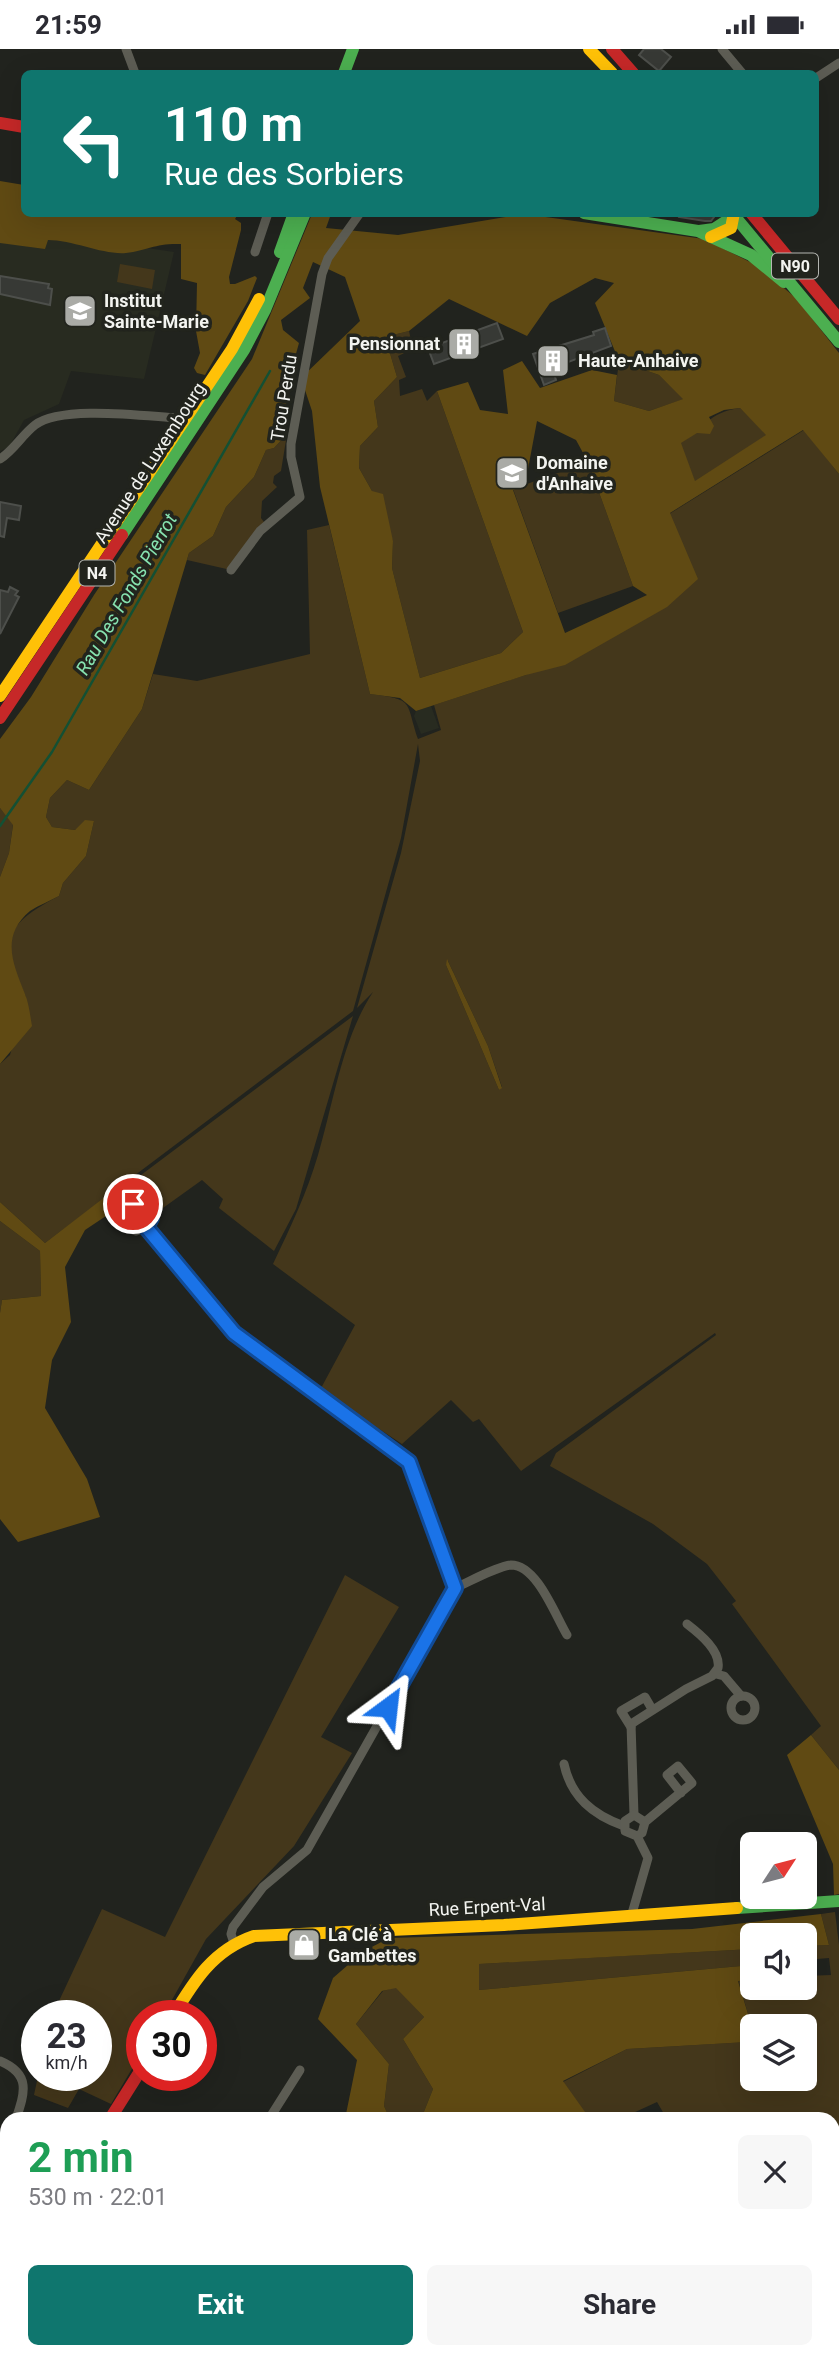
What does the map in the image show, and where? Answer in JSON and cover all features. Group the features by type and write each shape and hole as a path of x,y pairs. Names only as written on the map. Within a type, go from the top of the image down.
{"main road":[{"path":"345,70 353,49"},
{"path":"356,70 363,49"},
{"path":"589,49 609,70"},
{"path":"612,49 630,70"},
{"path":"0,123 21,126"},
{"name":"Avenue de Luxembourg","path":"0,718 189,425 257,305 292,217"},
{"name":"Avenue de Luxembourg","path":"0,697 244,350 265,310 303,217"},
{"path":"609,217 698,231 751,255 797,292"},
{"path":"698,231 714,229 730,217"},
{"path":"711,237 731,228 733,217"},
{"name":"N90","path":"736,217 839,342"},
{"name":"N90","path":"754,217 839,319"},
{"name":"Rue Erpent-Val","path":"183,2000 207,1963 220,1950 234,1943 268,1935 631,1917 839,1901"},
{"path":"114,2112 128,2091"}],"street":[{"path":"126,49 134,70"},
{"path":"722,49 740,70"},
{"path":"819,76 839,63"},
{"path":"255,252 267,217"},
{"name":"Trou Perdu","path":"231,570 260,531 300,497 291,444 322,274 328,258 357,217"},
{"path":"0,459 12,451 36,423 68,413 177,418 189,425"},
{"path":"146,1227 234,1333 409,1462 455,1588"},
{"path":"234,1943 231,1934 233,1927 263,1887 307,1850 455,1588 509,1565 524,1568 534,1576 566,1635"},
{"path":"687,1624 701,1634 717,1654 720,1661 716,1674"},
{"path":"631,1727 637,1718 716,1674 724,1676 740,1696"},
{"path":"634,1815 631,1727 621,1711 645,1697 652,1709"},
{"path":"564,1764 568,1783 583,1803 605,1819 624,1826 628,1834 637,1836"},
{"path":"645,1822 681,1793"},
{"path":"634,1815 645,1822"},
{"path":"624,1826 625,1821 634,1815"},
{"path":"637,1836 645,1828 645,1822"},
{"path":"631,1917 648,1858 637,1836"},
{"path":"0,2061 17,2070 23,2081 24,2089 18,2112"},
{"path":"274,2112 300,2070"}],"shaded area":[{"path":"0,181 21,184 21,217 236,217 235,219 241,223 241,230 229,277 230,284 255,276 257,278 248,301 205,375 197,373 194,368 200,353 196,331 197,283 181,279 181,244 117,253 48,240 45,249 0,243"},
{"path":"311,217 330,217 326,228 398,235 506,217 546,217 704,239 756,265 796,298 839,353 839,474 803,430 670,513 698,579 667,607 565,665 416,711 400,698 370,694 320,487 312,411 301,378 360,321 345,277 313,262 303,288 310,298 281,320 283,330 299,343 294,361 282,372 287,434 274,448 266,450 254,477 226,507 213,536 189,553 142,709 89,790 67,780 50,798 46,817 52,827 75,830 85,820 94,821 86,856 63,883 59,896 30,911 15,930 12,940 13,961 28,1002 32,1026 0,1064 0,877 9,853 13,825 0,808 0,739 31,697 94,595 252,359","holes":["595,278 614,283 595,303 619,361 659,375 683,399 649,411 614,401 617,375 592,370 540,388 522,361 503,370 508,414 480,410 468,382 437,391 523,632 501,653 420,678 392,568 393,541 383,494 372,491 359,468 360,446 378,427 374,401 397,377 389,350 393,335 409,331 449,299 527,336 550,303","740,408 766,435 695,481 681,443 697,433 710,434 714,426 709,417 724,410","537,421 576,440 588,462 633,586 647,595 565,633 513,490 525,485"]},
{"name":"Institut Sainte-Marie","path":"0,226 174,252 144,379 71,371 59,404 24,420 9,447 0,451"},
{"path":"120,264 155,270 152,289 117,282"},
{"path":"409,331 413,349 398,356 406,377 399,380 400,396 422,389 427,401 437,391 523,632 501,653 420,678 392,568 393,541 359,468 360,446 378,427 374,401 397,377 389,350 393,335"},
{"path":"619,361 659,375 684,399 649,411 614,401"},
{"path":"740,408 767,435 695,482 680,443 713,417"},
{"path":"804,430 839,474 839,1770 811,1735 821,1726 732,1604 736,1601 707,1564 653,1524 550,1466 556,1453 716,1335 715,1333 521,1471 479,1419 473,1422 451,1400 402,1444 320,1390 355,1325 273,1264 309,1183 346,1050 362,1010 373,992 357,1008 401,853 420,761 418,744 401,838 353,1011 45,1243 0,1202 0,1064 10,1055 26,997 12,961 11,936 26,916 59,896 63,883 86,856 94,821 75,830 52,827 46,817 50,798 67,780 89,790 142,709 153,674 197,681 310,654 307,530 329,525 370,694 395,698 406,704 418,739 441,730 434,705 526,675 691,583 658,521","holes":["448,961 488,1046 502,1087 499,1090 446,965"]},
{"path":"287,434 281,471 274,476 273,483 277,487 262,501 261,518 267,526 231,570 187,560 189,553 213,536 226,507 254,477 266,450 274,448"},
{"path":"588,462 633,586 558,613 513,489"},
{"path":"431,706 439,728 421,734 414,716 416,711"},
{"path":"0,808 13,824 9,853 0,877"},
{"path":"447,959 488,1046 502,1088 499,1090 446,965"},
{"path":"353,1016 296,1209 274,1251 219,1208 223,1199 202,1180 156,1213 144,1200 130,1200 124,1204 120,1193 133,1181"},
{"path":"114,1190 120,1193 124,1204 85,1230 65,1267 71,1322 52,1360 45,1408 87,1479 100,1517 18,1542 0,1519 0,1313 2,1300 41,1296 40,1251 0,1221 0,1202 45,1243"},
{"path":"0,1221 40,1251 41,1296 2,1300 0,1313"},
{"path":"345,1575 399,1607 321,1737 352,1753 294,1846 206,1939 172,2000 126,2000 126,2079 111,2104 83,2091 112,2091 112,2000 59,2000 102,1909 165,1937"},
{"path":"811,1735 839,1770 839,1894 834,1895 833,1864 787,1755"},
{"path":"835,1912 839,1945 839,2112 663,2112 657,2102 635,2112 584,2112 563,2082 627,2049 740,2042 740,2091 817,2091 817,2014 748,2014 744,2000 817,2000 817,1976 831,1975 829,1958 817,1959 817,1946 829,1945 821,1914"},
{"path":"821,1914 829,1945 817,1946 817,1923 744,1923"},
{"path":"740,1923 740,1950 479,1964 479,1990 740,1966 740,2000 744,2000 748,2014 740,2014 740,2042 627,2049 563,2081 585,2112 424,2112 433,2089 403,2039 424,2017 396,1988 382,1991 356,2024 389,2064 384,2106 387,2112 346,2112 357,2060 318,2019 333,1978 364,1951 389,1938 692,1929"},
{"path":"740,1950 740,1966 479,1990 478,1964"},
{"path":"396,1987 424,2017 403,2039 433,2089 424,2112 387,2112 384,2106 389,2064 356,2024 383,1991"},
{"path":"35,2091 78,2091 68,2108 34,2095"}],"building":[{"path":"644,49 661,49 671,57 658,70 639,55"},
{"path":"679,217 714,217 711,221"},
{"path":"0,276 49,284 48,288 52,289 50,305 0,294"},
{"name":"Pensionnat","path":"497,323 503,339 434,364 428,348"},
{"name":"Haute-Anhaive","path":"605,328 611,346 552,368 556,380 544,385 533,354 594,335 593,332"},
{"path":"0,502 21,506 19,520 7,518 4,537 0,536"},
{"path":"10,587 18,591 15,595 19,597 0,634 0,590 8,592"}],"waterway":[{"name":"Rau Des Fonds Pierrot","path":"0,826 52,752 270,371"}],"traffic: fast":[{"path":"345,70 353,49"},
{"path":"280,252 293,217"},
{"path":"122,535 244,350 265,310 303,217"},
{"path":"609,217 698,231 751,255 784,282"},
{"path":"699,231 714,229 732,217"},
{"path":"735,217 839,342"},
{"path":"737,1908 839,1901"}],"traffic: slow":[{"path":"589,49 609,70"},
{"path":"711,237 731,228 733,217"},
{"path":"0,696 232,349 259,299"},
{"path":"183,2000 216,1958 227,1949 254,1936 504,1925 737,1908"}],"traffic: jam":[{"path":"612,49 630,70"},
{"path":"0,123 21,126"},
{"path":"754,217 839,319"},
{"path":"0,718 122,535"},
{"path":"114,2112 128,2091"}],"place":[{"name":"Institut Sainte-Marie","path":"80,311"},
{"name":"Pensionnat","path":"464,344"},
{"name":"Haute-Anhaive","path":"553,361"},
{"name":"Domaine d'Anhaive","path":"512,473"},
{"name":"La Clé à Gambettes","path":"304,1945"}],"route":[{"path":"133,1204 142,1204 149,1210 151,1218 146,1227 234,1333 409,1462 455,1588 388,1707"}]}
